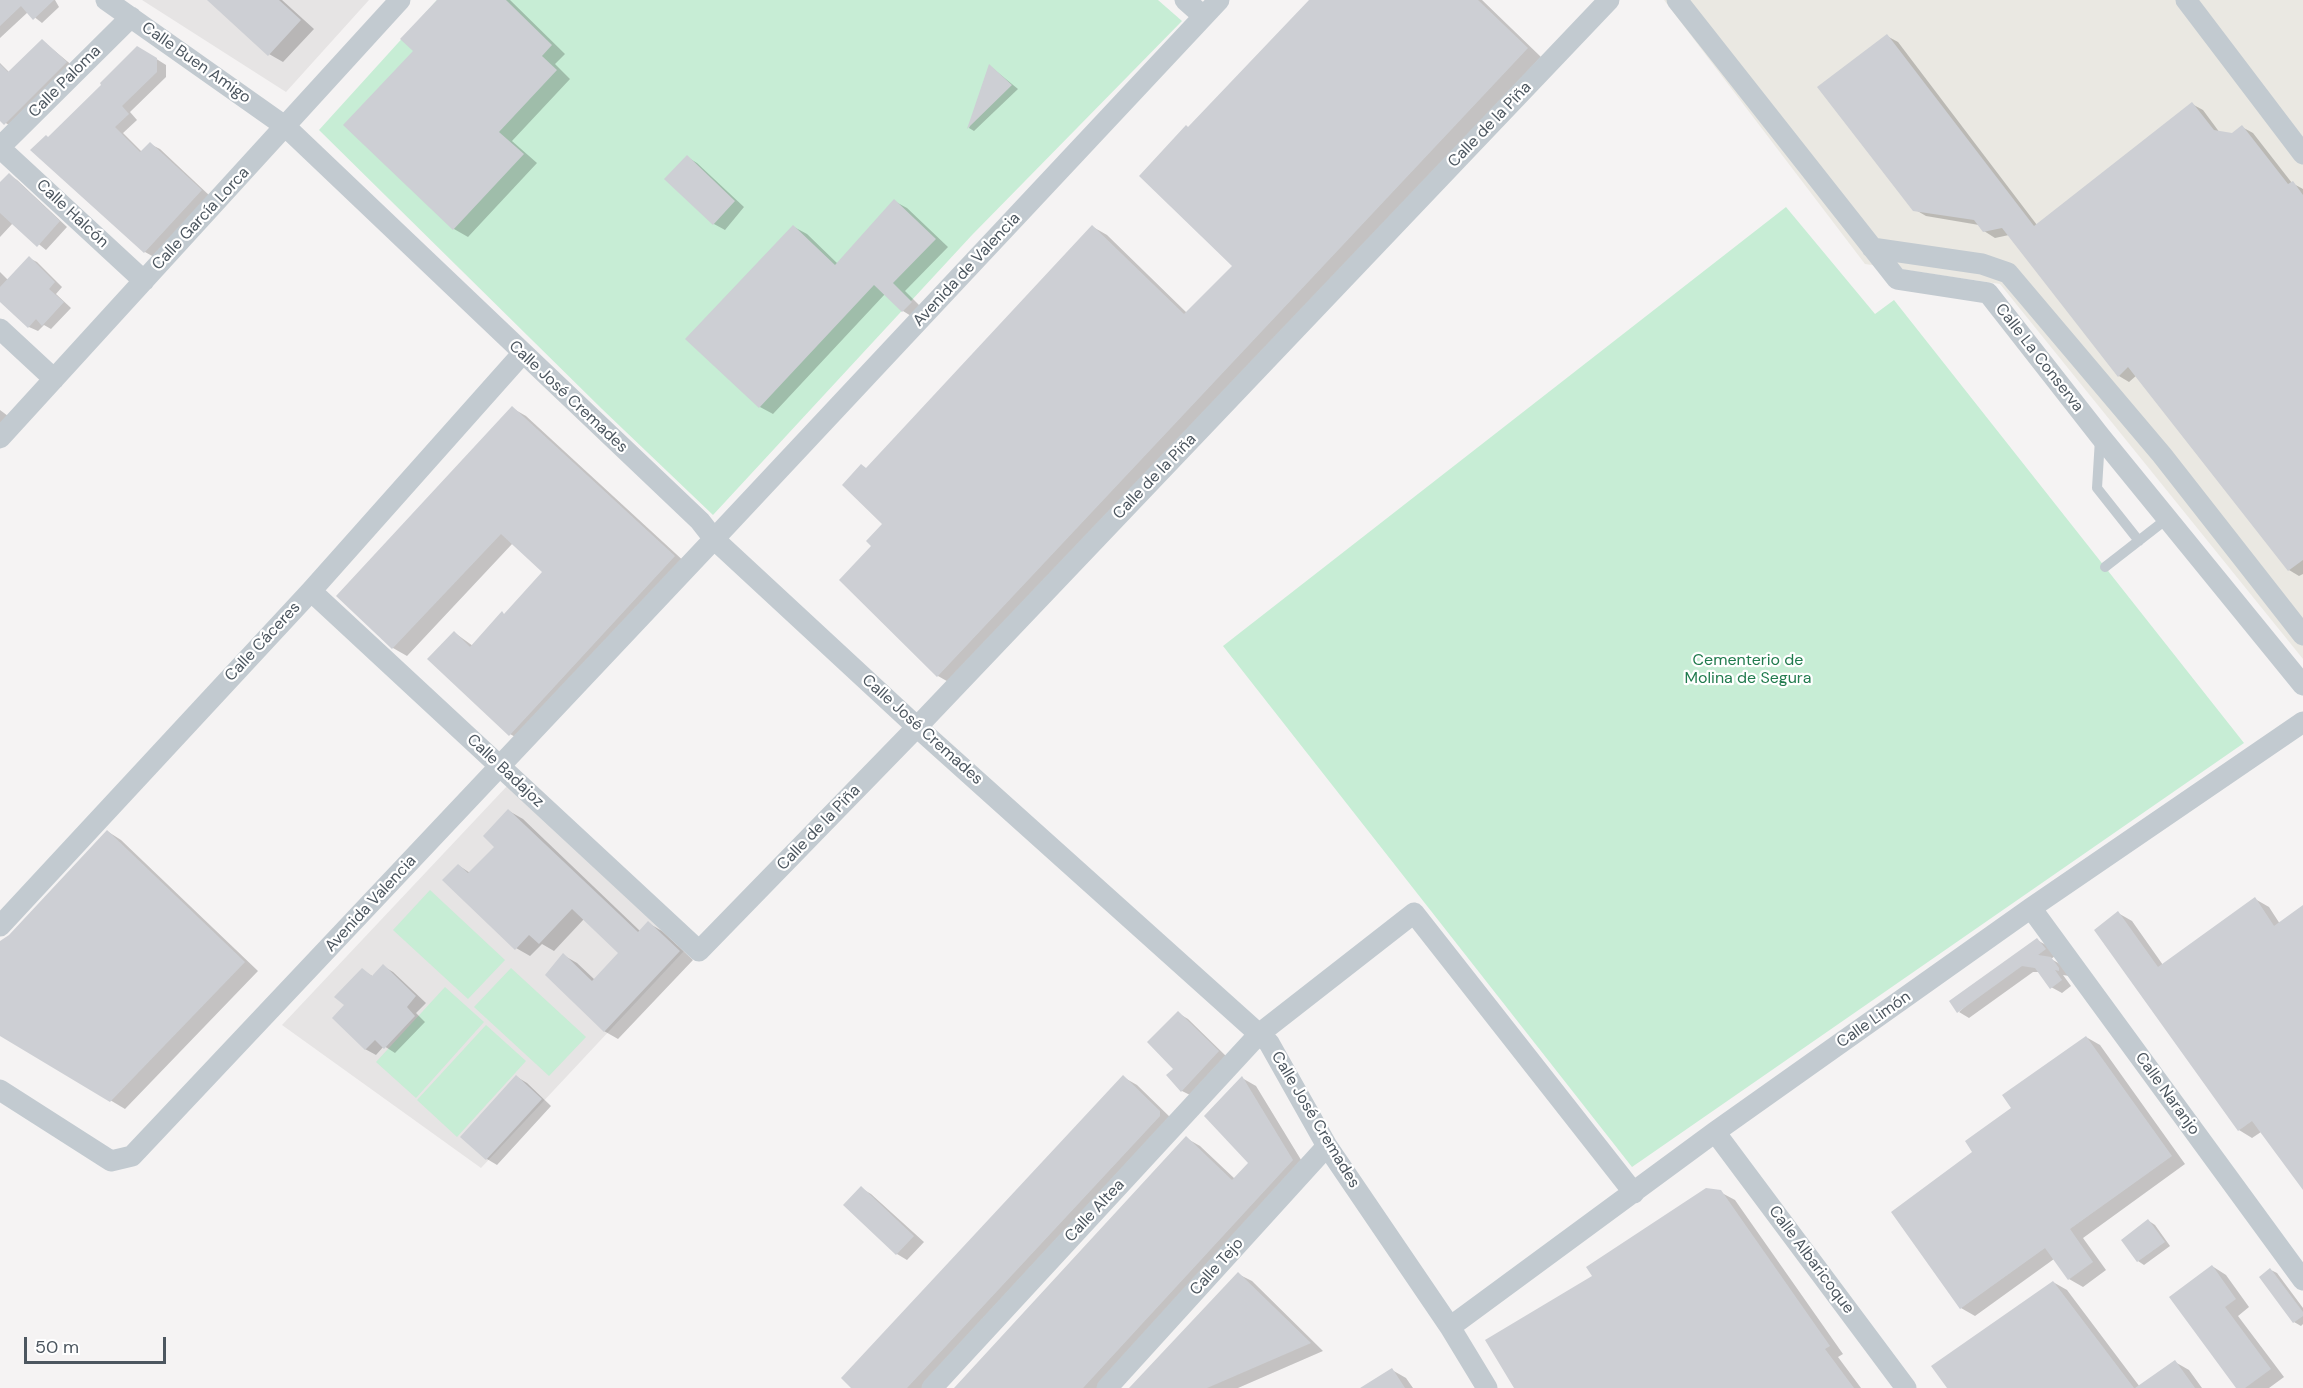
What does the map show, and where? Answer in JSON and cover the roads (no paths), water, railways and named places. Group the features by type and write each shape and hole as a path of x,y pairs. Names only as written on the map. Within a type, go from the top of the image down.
{"street":[{"name":"Calle Buen Amigo","path":"106,0 286,127"},
{"name":"Calle García Lorca","path":"0,438 400,0"},
{"path":"1185,0 1203,16"},
{"name":"Avenida de Valencia","path":"714,539 1219,0"},
{"name":"Calle de la Piña","path":"699,951 917,727 1609,0"},
{"name":"Calle La Conserva","path":"1677,0 1897,279 1988,293 2100,436 2303,685"},
{"path":"2186,0 2303,154"},
{"name":"Calle Paloma","path":"0,147 131,17"},
{"name":"Calle José Cremades","path":"286,127 700,521 714,539 917,727 1269,1043 1327,1146 1450,1327 1487,1388"},
{"name":"Calle Halcón","path":"0,147 144,281"},
{"path":"1872,248 1982,264 2008,273 2162,455 2303,635"},
{"path":"0,329 54,379"},
{"name":"Calle Cáceres","path":"0,926 311,591 522,354"},
{"name":"Avenida Valencia","path":"0,1090 111,1161 132,1156 714,539"},
{"name":"Calle Badajoz","path":"311,591 699,951"},
{"name":"Calle Limón","path":"1450,1327 1715,1132 2031,908 2303,722"},
{"name":"Calle Naranjo","path":"2031,908 2303,1280"},
{"name":"Calle Altea","path":"932,1388 1259,1034 1414,913 1634,1193"},
{"name":"Calle Albaricoque","path":"1715,1132 1906,1388"},
{"name":"Calle Tejo","path":"1107,1388 1327,1146"}],"lane":[{"path":"2100,436 2097,488 2139,541"},
{"path":"2105,567 2168,518"}],"park label":[{"name":"Cementerio de Molina de Segura","path":"1748,670"}]}
